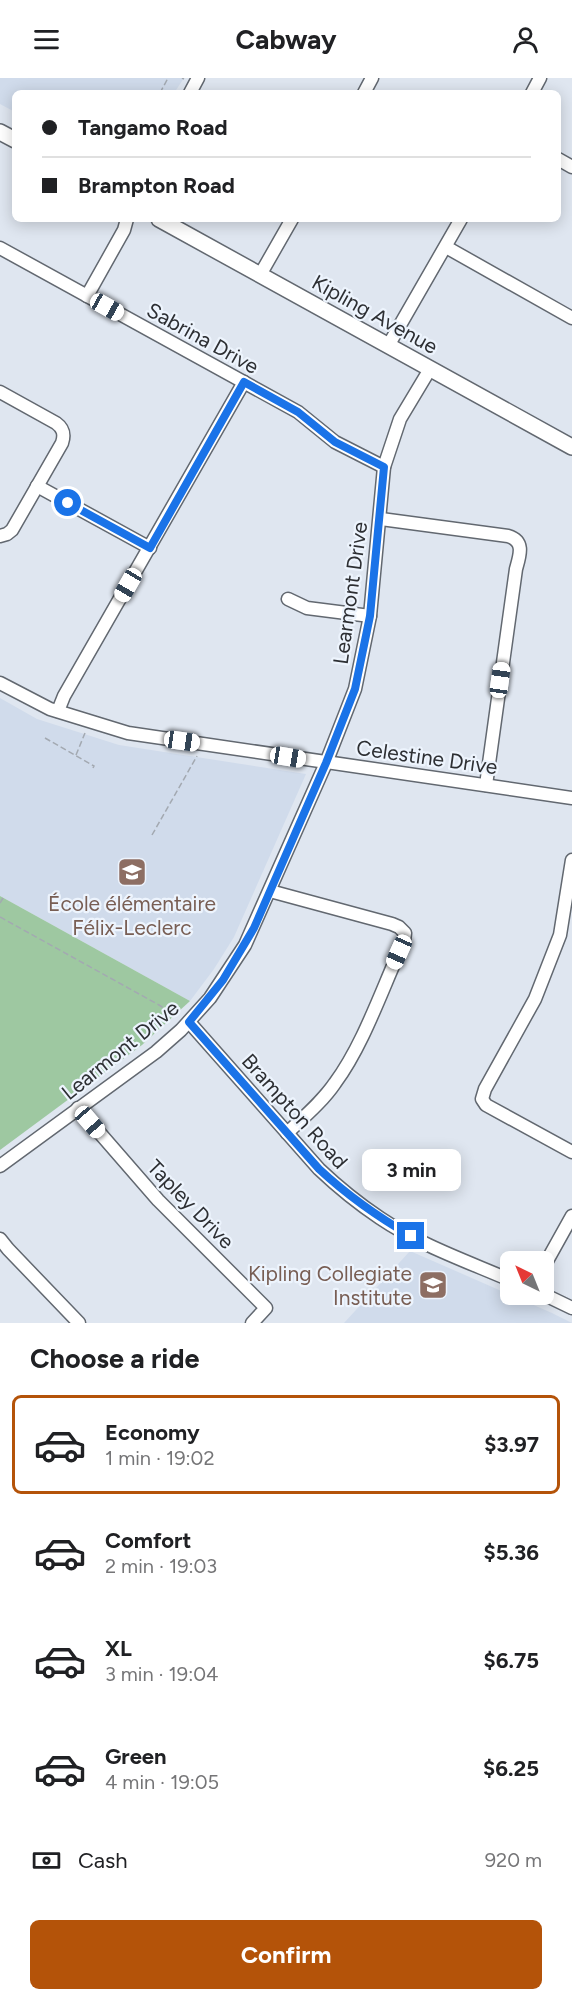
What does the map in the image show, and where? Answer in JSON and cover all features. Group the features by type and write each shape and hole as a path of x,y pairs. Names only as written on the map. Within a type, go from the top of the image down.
{"main road":[{"name":"Kipling Avenue","path":"164,222 572,447"}],"street":[{"path":"87,296 124,230 126,222"},
{"path":"260,275 290,222"},
{"path":"388,346 459,222"},
{"path":"446,247 572,318"},
{"name":"Sabrina Drive","path":"0,248 298,412 335,442 384,467"},
{"name":"Learmont Drive","path":"0,1167 156,1052 189,1022 210,998 234,964 254,928 326,763 355,689 370,616 381,519 384,467 400,419 430,369"},
{"path":"58,711 64,696 244,382"},
{"path":"0,392 56,423 63,432 62,443 12,530 0,536"},
{"path":"37,486 150,548"},
{"path":"381,519 508,536 520,544 486,785"},
{"path":"288,599 307,608 370,616"},
{"name":"Celestine Drive","path":"0,683 44,706 128,733 572,798"},
{"path":"572,860 560,935 535,999 484,1089 482,1099 486,1105 572,1152"},
{"path":"270,891 392,924 405,933 404,941 351,1059 334,1086 287,1133"},
{"name":"Brampton Road","path":"189,1022 287,1133 339,1187 381,1219 427,1244 500,1276"},
{"name":"Tapley Drive","path":"78,1108 158,1200 266,1308 252,1323"},
{"path":"552,1251 572,1216"},
{"path":"0,1239 79,1323"},
{"path":"554,1299 572,1308"}],"path":[{"path":"76,755 86,733"},
{"path":"45,738 94,766 93,768"},
{"path":"152,835 197,756"},
{"path":"0,903 3,898"},
{"path":"0,917 176,1016"}],"shaded area":[{"path":"0,78 184,78 176,90 12,90 12,110 0,104"},
{"name":"École élémentaire Félix-Leclerc","path":"0,698 37,719 119,745 306,774 234,937 190,1001 0,896"},
{"name":"Kipling Collegiate Institute","path":"410,1251 500,1290 500,1305 534,1305 572,1323 344,1323"}],"green space":[{"path":"0,896 190,1001 142,1045 0,1150"}],"place":[{"name":"École élémentaire Félix-Leclerc","path":"132,872"},
{"name":"Kipling Collegiate Institute","path":"433,1285"}],"route":[{"path":"68,503 150,548 244,382 298,412 335,442 384,467 381,519 367,639 355,689 326,763 254,928 223,980 189,1022 319,1169 381,1219 411,1236"}]}
